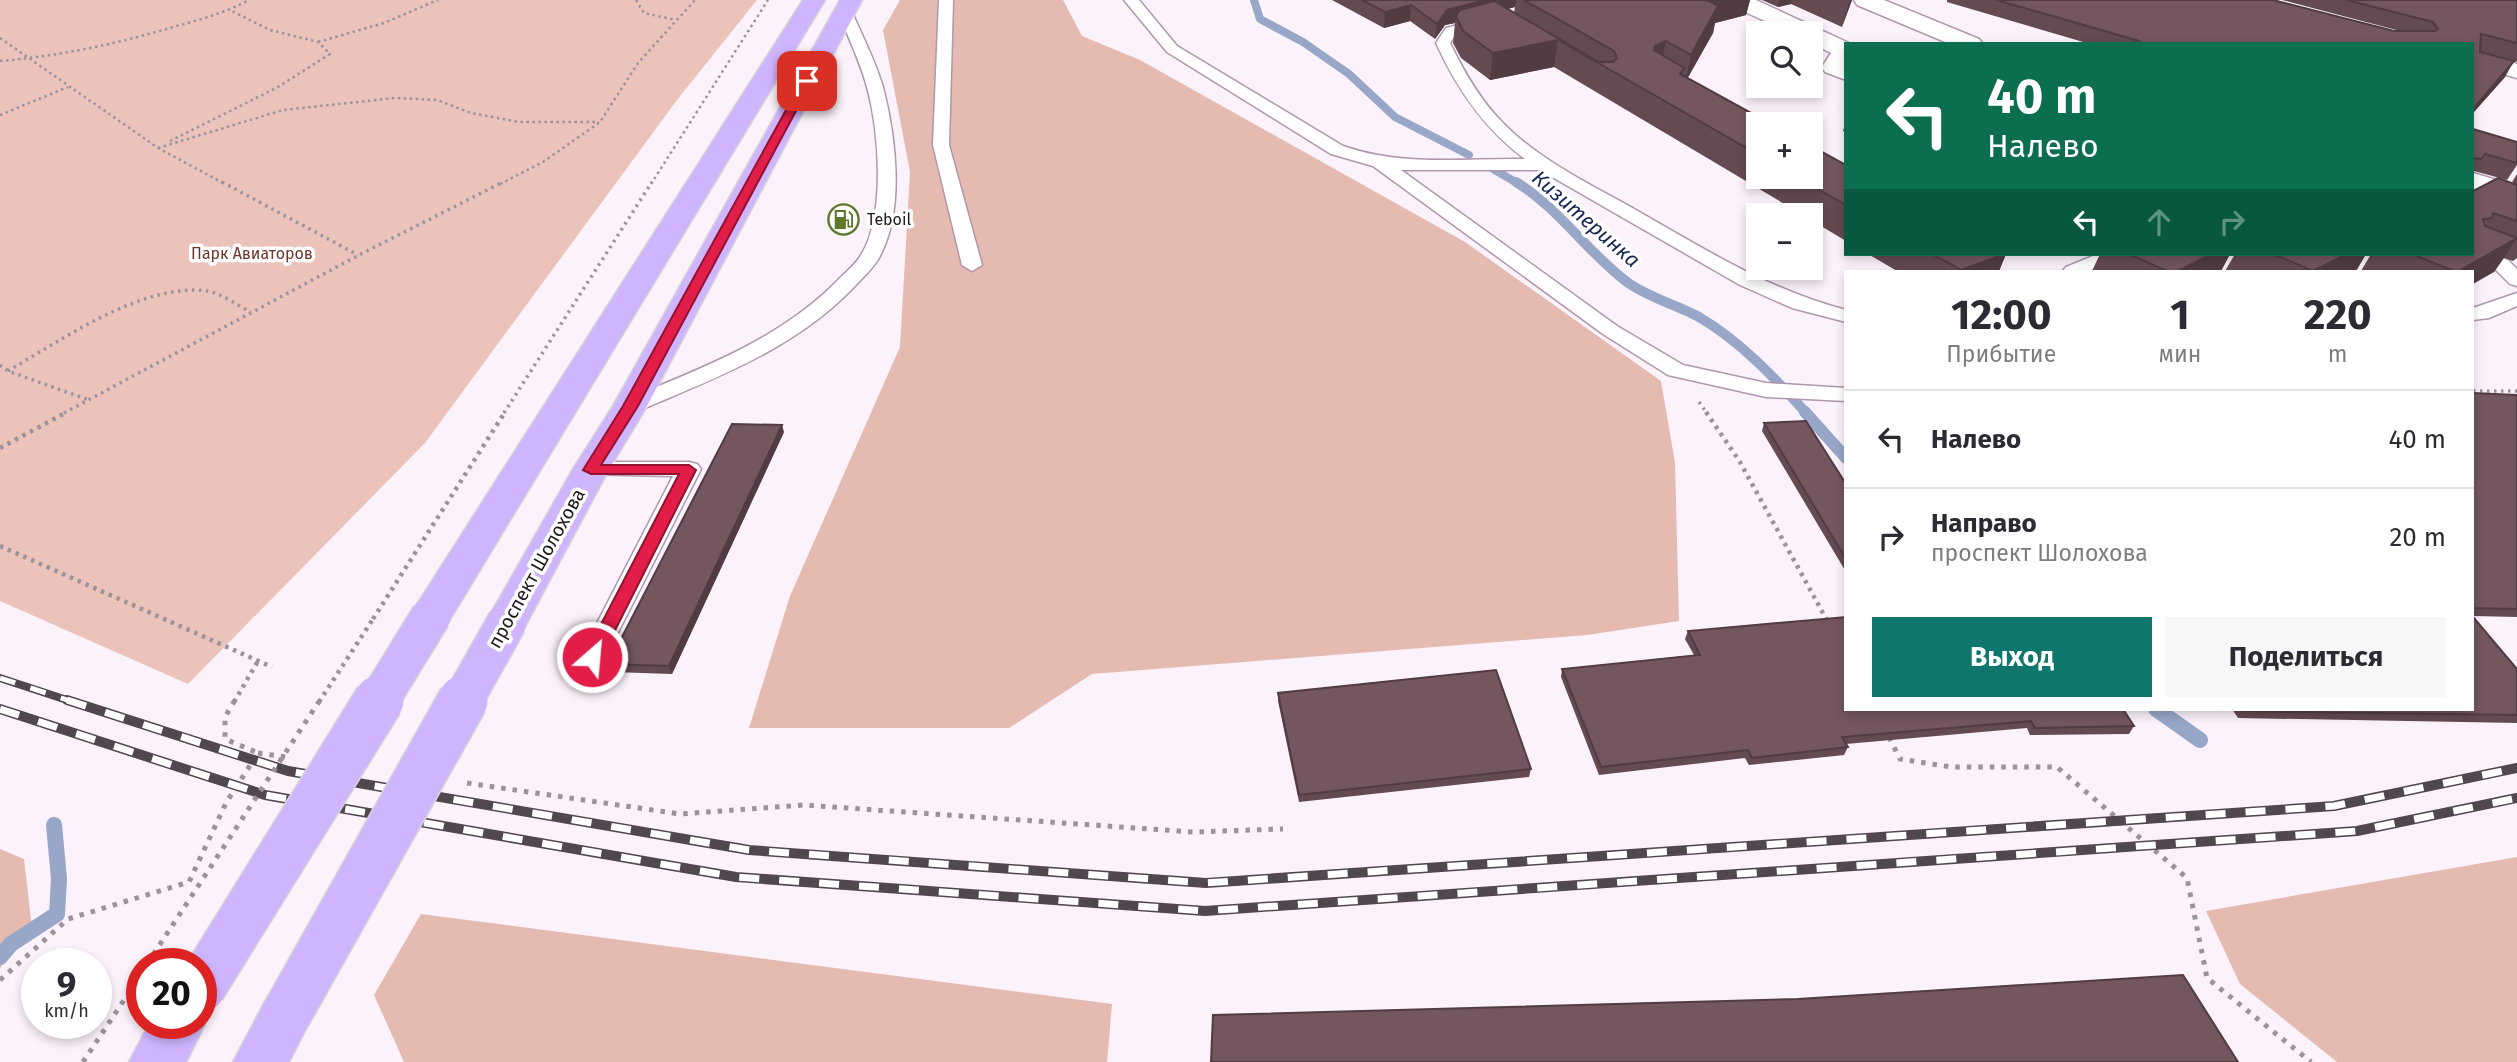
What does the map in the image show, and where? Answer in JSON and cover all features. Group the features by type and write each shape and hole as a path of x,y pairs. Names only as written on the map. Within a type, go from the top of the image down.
{"main road":[{"path":"217,960 814,0"},
{"name":"проспект Шолохова","path":"260,1062 591,470 630,406 848,6"},
{"path":"156,1062 169,1039"}],"street":[{"path":"1738,0 1782,21"},
{"path":"1865,0 1966,42"},
{"path":"1823,40 1844,50"},
{"path":"1844,52 1834,67 1844,72"},
{"path":"2474,59 2517,71"},
{"path":"2474,181 2517,195"}],"lane":[{"path":"946,0 941,145 972,265"},
{"path":"1131,0 1147,18 1158,37 1172,49 1338,150 1360,160 1401,166 1512,163 1544,165"},
{"path":"630,406 765,345 810,318 842,290 871,255 885,207 884,151 875,90 848,6"},
{"path":"1501,21 1451,31 1443,43 1478,107 1511,143 1544,165 1747,281 1799,304 1844,315"},
{"path":"1380,163 1609,330 1676,370 1766,390 1844,395"},
{"path":"2474,255 2501,264 2517,280"},
{"path":"2075,270 2109,256"},
{"path":"2474,314 2482,314 2517,299"},
{"path":"591,470 689,470 592,657"}],"path":[{"path":"0,61 32,59 128,41 230,10 248,0"},
{"path":"230,10 270,30 318,42 384,23 438,0"},
{"path":"636,0 644,13 677,20"},
{"path":"0,448 359,255 543,162 600,122 638,62 695,0"},
{"path":"158,948 373,619 768,0"},
{"path":"0,37 158,148 359,255"},
{"path":"158,148 278,87 330,54 318,42"},
{"path":"0,115 68,87"},
{"path":"158,148 282,110 396,98 437,100 471,113 519,122 600,122"},
{"path":"8,371 88,324 158,293 208,291 252,313"},
{"path":"0,365 8,371 89,400"},
{"path":"1676,370 1740,462 1834,632"},
{"path":"2474,391 2517,391"},
{"path":"0,546 272,667"},
{"path":"258,661 225,717 225,739 258,753 299,759"},
{"path":"1885,729 1900,759 1951,767 2057,767 2187,878 2207,978 2311,1062"},
{"path":"0,980 68,919 190,882 226,803 258,753"},
{"path":"462,782 680,814 804,805 1193,832 1283,829"},
{"path":"83,1062 126,997"}],"green space":[{"name":"Парк Авиаторов","path":"0,0 757,0 677,100 425,443 188,684 0,601"}],"shaded area":[{"path":"900,0 1063,0 1082,36 1140,60 1465,242 1661,381 1675,463 1679,621 1587,635 1092,674 1009,728 749,728 790,596 900,347 910,172 883,30"},
{"path":"0,849 24,859 32,928 0,968"},
{"path":"2517,857 2517,1062 2337,1062 2240,984 2206,911"},
{"path":"421,914 1112,1004 1107,1062 404,1062 374,995"}],"building":[{"path":"1362,0 1486,0 1447,10 1437,24 1411,5 1385,12"},
{"path":"1524,0 1707,0 1718,6 1691,55 1666,41 1655,46 1654,50 1684,68 1680,74 1749,112 1746,112 1746,148 1558,40 1493,53 1463,31 1456,16 1460,10 1494,1 1599,62 1613,62 1617,58 1614,51"},
{"path":"1997,0 2273,0 2394,31 2435,31 2438,29 2433,22 2347,0 2517,0 2517,43 2481,34 2480,52 2514,61 2474,108 2474,42 2139,41"},
{"path":"2474,129 2517,142 2517,163 2485,154 2481,159 2474,158"},
{"path":"1823,153 1844,164 1844,204 1818,189 1823,189"},
{"path":"2498,178 2517,185 2517,221 2493,213 2492,218 2483,219 2485,226 2517,238 2461,270 2452,270 2417,256 2474,256 2474,190"},
{"path":"1936,256 2000,256 1961,270"},
{"path":"2133,256 2208,256 2180,270 2165,270"},
{"path":"2279,256 2343,256 2315,270"},
{"path":"2474,393 2517,395 2517,609 2474,608"},
{"path":"1806,421 1844,481 1844,556 1764,423"},
{"path":"732,424 782,425 669,666 608,664"},
{"path":"1844,617 1844,711 2124,711 2134,726 2035,728 2031,721 1842,737 1848,747 1752,758 1748,750 1601,767 1562,669 1700,655 1688,631"},
{"path":"2474,618 2517,669 2517,715 2243,711 2474,711"},
{"path":"1496,670 1531,769 1299,795 1278,693"},
{"path":"2183,975 2238,1062 1211,1062 1213,1015 1798,999"}],"waterway":[{"name":"Кизитеринка","path":"1254,0 1260,19 1303,42 1349,74 1395,117 1469,155"},
{"name":"Кизитеринка","path":"1493,169 1518,183"},
{"name":"Кизитеринка","path":"1518,183 1546,204 1627,282 1699,317 1729,337 1806,413"},
{"name":"Кизитеринка","path":"1805,412 1844,456"},
{"name":"Кизитеринка","path":"2159,711 2200,740"},
{"path":"0,957 11,944 57,914 59,879 54,825"}],"railway":[{"path":"0,678 73,702"},
{"path":"67,700 288,771 749,850 1206,883 2334,806 2517,768"},
{"path":"0,709 265,795 736,877 1205,911 2357,831 2517,798"}],"place":[{"name":"Teboil","path":"844,219"}],"route":[{"path":"592,657 689,470 591,470 630,406 807,81"}]}
